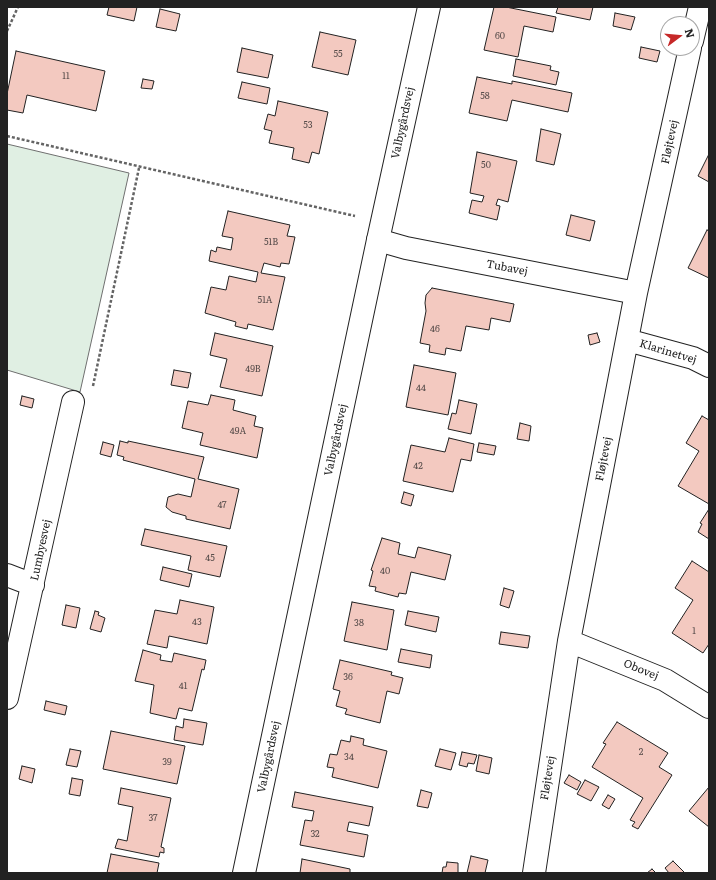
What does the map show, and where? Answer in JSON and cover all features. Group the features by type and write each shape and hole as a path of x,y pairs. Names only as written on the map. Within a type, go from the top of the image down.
{"street":[{"name":"Valbygårdsvej","path":"244,873 429,7"},
{"name":"Fløjtevej","path":"534,873 569,641 636,293 693,56"},
{"name":"Tubavej","path":"378,240 406,248 636,293"},
{"name":"Klarinetvej","path":"627,340 693,358 709,366"},
{"name":"Lumbyesvej","path":"7,698 73,402"},
{"path":"7,575 33,585"},
{"name":"Obovej","path":"569,641 665,680 709,707"}],"path":[{"path":"7,31 18,7"},
{"path":"7,136 138,168 355,216"},
{"path":"73,402 91,397 138,168"}],"green space":[{"path":"7,144 129,173 80,392 7,370"}],"building":[{"path":"109,7 137,7 134,21 107,15"},
{"path":"494,7 506,7 556,17 553,32 524,26 518,57 484,50"},
{"path":"558,7 593,7 590,20 556,13"},
{"path":"160,9 180,14 176,31 156,27"},
{"path":"615,13 635,17 631,30 613,26"},
{"path":"320,32 356,40 348,75 312,67"},
{"path":"641,47 660,51 657,62 639,58"},
{"path":"242,48 273,55 268,78 237,72"},
{"path":"16,51 105,71 96,111 27,95 23,113 7,110 7,94"},
{"path":"516,59 551,66 550,70 559,72 556,85 513,76"},
{"path":"477,77 512,84 512,81 572,93 568,112 512,100 507,121 469,113"},
{"path":"143,79 154,81 152,89 141,88"},
{"path":"242,82 270,88 267,104 238,98"},
{"path":"278,101 328,112 319,154 312,152 309,163 292,159 294,148 269,143 272,131 264,129 268,114 275,116"},
{"path":"541,129 561,134 554,165 536,161"},
{"path":"477,152 517,161 508,202 498,199 496,205 500,206 497,220 469,213 472,200 482,202 484,196 470,193"},
{"path":"709,154 709,182 698,176"},
{"path":"228,211 290,225 287,236 295,237 289,264 281,263 280,267 264,263 261,273 285,277 273,330 248,324 247,329 235,326 236,322 205,313 211,287 226,290 229,276 256,282 258,272 209,261 211,250 216,252 217,247 231,250 233,238 222,236"},
{"path":"571,215 595,221 590,241 566,235"},
{"path":"707,230 709,231 709,278 688,268"},
{"path":"432,288 514,304 510,322 491,318 489,330 466,326 461,351 446,348 445,355 429,352 430,345 420,343 426,311 426,295"},
{"path":"215,333 273,346 262,396 220,387 227,359 210,355"},
{"path":"597,333 600,342 590,345 588,335"},
{"path":"414,365 456,373 448,415 406,407"},
{"path":"174,370 191,373 188,388 171,385"},
{"path":"211,395 235,400 233,410 256,416 254,426 263,428 257,458 200,445 203,433 182,428 188,401 208,405"},
{"path":"22,396 34,399 32,408 20,405"},
{"path":"459,400 477,404 471,434 448,429 452,413 456,414"},
{"path":"702,416 709,420 709,504 678,486 699,451 686,443"},
{"path":"520,423 531,426 529,441 517,439"},
{"path":"449,438 474,444 471,461 461,459 453,492 403,481 411,445 445,452"},
{"path":"120,441 128,443 128,441 204,457 198,479 239,489 230,529 186,519 186,516 172,512 166,507 168,497 178,494 191,497 195,479 123,460 124,457 117,455"},
{"path":"103,442 114,445 111,457 100,454"},
{"path":"479,443 496,446 494,455 477,452"},
{"path":"404,492 414,495 411,506 401,503"},
{"path":"709,509 709,539 698,532 702,524 700,523"},
{"path":"145,529 227,546 220,577 188,570 191,556 141,545"},
{"path":"382,538 400,543 398,554 415,558 418,547 451,555 445,580 411,572 406,594 399,593 398,597 375,591 376,587 369,586 373,571 371,570"},
{"path":"692,561 709,572 709,644 703,653 672,633 693,600 675,588"},
{"path":"163,567 192,574 189,587 160,580"},
{"path":"504,588 514,591 509,608 500,605"},
{"path":"180,600 214,607 207,644 169,636 167,648 147,644 155,610 177,614"},
{"path":"352,602 394,610 387,650 344,641"},
{"path":"66,605 80,608 76,628 62,625"},
{"path":"95,611 99,612 98,615 105,618 101,632 90,629"},
{"path":"408,611 439,617 436,632 405,625"},
{"path":"501,632 530,636 528,648 499,644"},
{"path":"401,649 432,655 430,668 398,662"},
{"path":"143,650 161,655 160,660 172,662 174,653 206,660 204,670 202,669 192,711 179,708 176,719 150,713 154,685 135,681"},
{"path":"340,660 392,672 391,675 403,678 399,694 387,691 380,723 345,714 347,709 336,706 340,691 333,689"},
{"path":"46,701 67,706 65,715 44,710"},
{"path":"184,719 207,723 203,745 174,740 176,726 183,728"},
{"path":"617,722 668,753 659,767 672,775 638,829 632,826 635,822 630,820 643,798 592,767 606,744 603,743"},
{"path":"111,731 185,746 177,784 103,769"},
{"path":"351,736 364,739 363,745 387,751 378,788 332,777 334,768 327,767 330,754 337,755 341,740 350,742"},
{"path":"70,749 81,751 77,767 66,765"},
{"path":"440,749 456,753 451,770 435,766"},
{"path":"462,752 477,755 474,764 468,763 467,767 459,765"},
{"path":"479,755 492,758 489,774 476,771"},
{"path":"22,766 35,769 32,783 19,779"},
{"path":"569,775 581,782 577,790 564,783"},
{"path":"72,778 83,780 80,796 69,794"},
{"path":"585,780 599,787 591,801 577,794"},
{"path":"709,787 709,827 689,811"},
{"path":"121,788 171,798 161,847 164,848 164,853 160,852 159,857 115,848 118,839 127,841 133,807 118,804"},
{"path":"421,790 432,793 428,808 417,806"},
{"path":"295,792 373,807 369,826 349,822 347,831 368,835 364,857 300,845 305,820 312,821 314,811 292,807"},
{"path":"608,795 615,799 609,809 602,805"},
{"path":"111,854 159,863 157,873 107,873"},
{"path":"471,856 488,860 485,873 467,873"},
{"path":"302,859 350,869 350,873 300,873"},
{"path":"673,861 685,873 669,873 665,868"},
{"path":"447,862 458,863 458,873 442,873 443,867 446,867"},
{"path":"652,869 656,873 647,873"}]}
